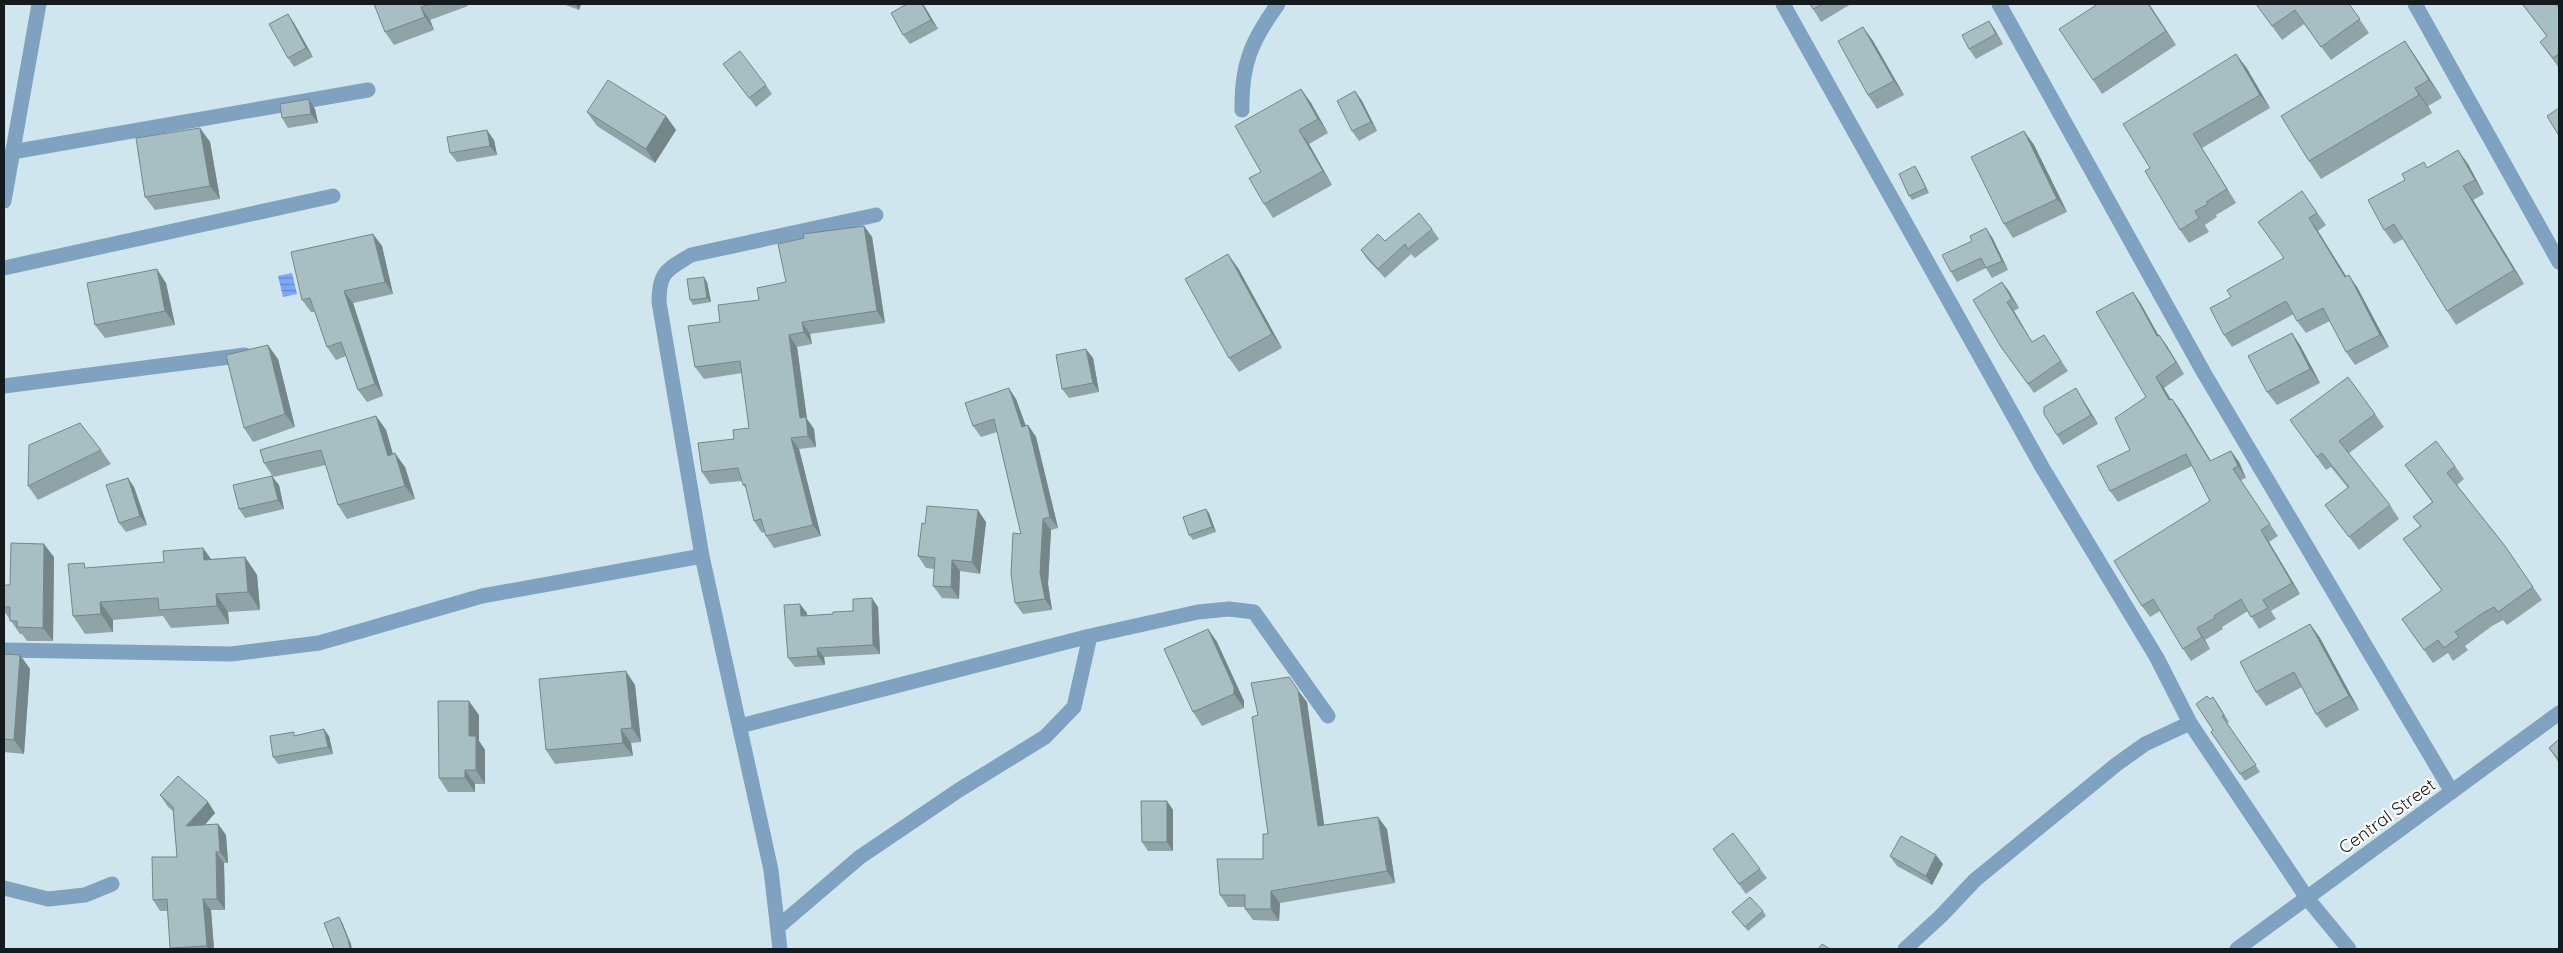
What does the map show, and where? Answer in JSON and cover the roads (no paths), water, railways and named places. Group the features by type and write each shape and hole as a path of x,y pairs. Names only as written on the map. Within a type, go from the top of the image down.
{"street":[{"path":"4,201 39,4"},
{"path":"1242,110 1243,76 1249,50 1258,32 1278,4"},
{"path":"1782,4 2042,467 2157,658 2190,723 2307,898 2349,949"},
{"path":"1999,4 2204,373 2452,792"},
{"path":"2415,4 2559,262"},
{"path":"12,152 368,90"},
{"path":"4,268 333,196"},
{"path":"780,949 771,870 702,556 659,302 659,282 669,269 691,255 876,215"},
{"path":"4,386 260,353"},
{"path":"4,650 232,654 319,643 482,596 702,556"},
{"path":"740,726 1090,636 1198,612 1229,609 1254,612 1328,716"},
{"path":"778,927 860,857 959,790 1045,737 1074,707 1090,636"},
{"name":"Central Street","path":"2237,949 2559,713"},
{"path":"1905,949 1941,916 1975,880 2117,764 2145,744 2190,723"},
{"path":"4,888 48,899 85,895 112,884"}],"water":[{"path":"292,273 297,294 283,297 278,276"}]}
